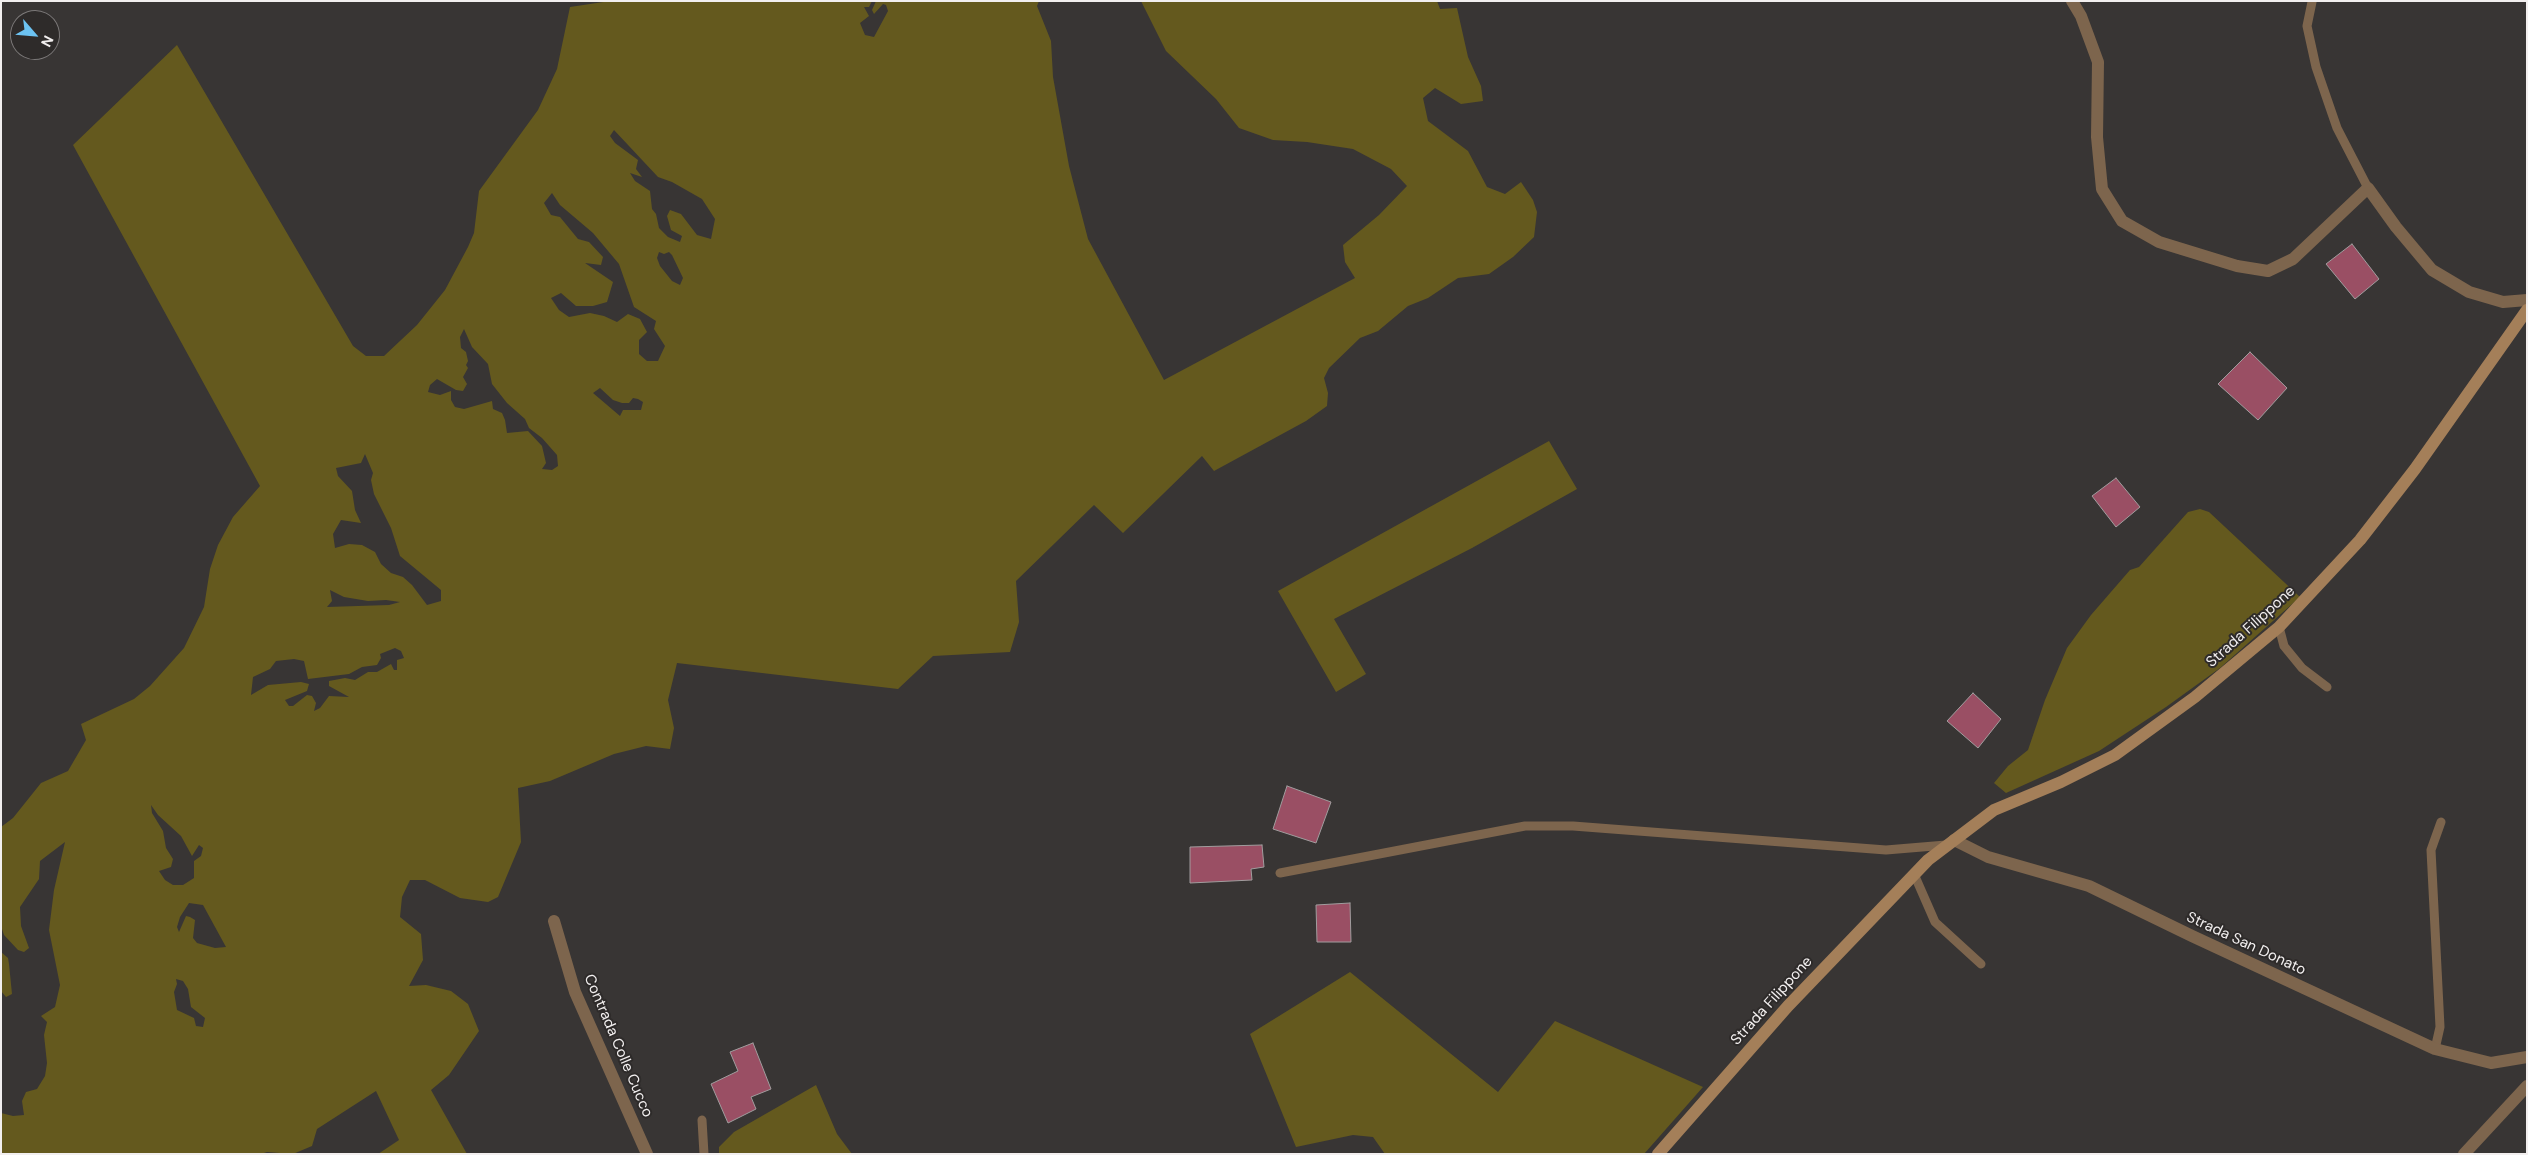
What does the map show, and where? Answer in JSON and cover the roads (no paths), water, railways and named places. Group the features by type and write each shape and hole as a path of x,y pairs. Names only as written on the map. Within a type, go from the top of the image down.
{"street":[{"path":"2072,1 2081,16 2098,62 2097,137 2102,190 2122,221 2159,242 2237,266 2268,271 2293,259 2368,188 2396,227 2432,270 2469,292 2503,302 2527,300"},
{"name":"Strada Filippone","path":"1658,1154 1788,1006 1914,874 1951,842 1994,810 2061,782 2114,756 2195,698 2279,627 2360,540 2409,477 2527,310"},
{"name":"Strada San Donato","path":"1951,842 1988,857 2089,886 2435,1049 2491,1063 2527,1056"},
{"name":"Contrada Colle Cucco","path":"554,921 575,992 647,1154"},
{"path":"2464,1154 2527,1086"}],"lane":[{"path":"2312,2 2307,26 2316,67 2337,128 2368,188"},
{"path":"2279,627 2284,646 2302,668 2327,687"},
{"path":"2435,1049 2440,1027 2431,850 2441,822"},
{"path":"1280,873 1525,826 1573,826 1886,850 1951,842"},
{"path":"1914,874 1934,922 1981,964"},
{"path":"702,1120 704,1154"}]}
